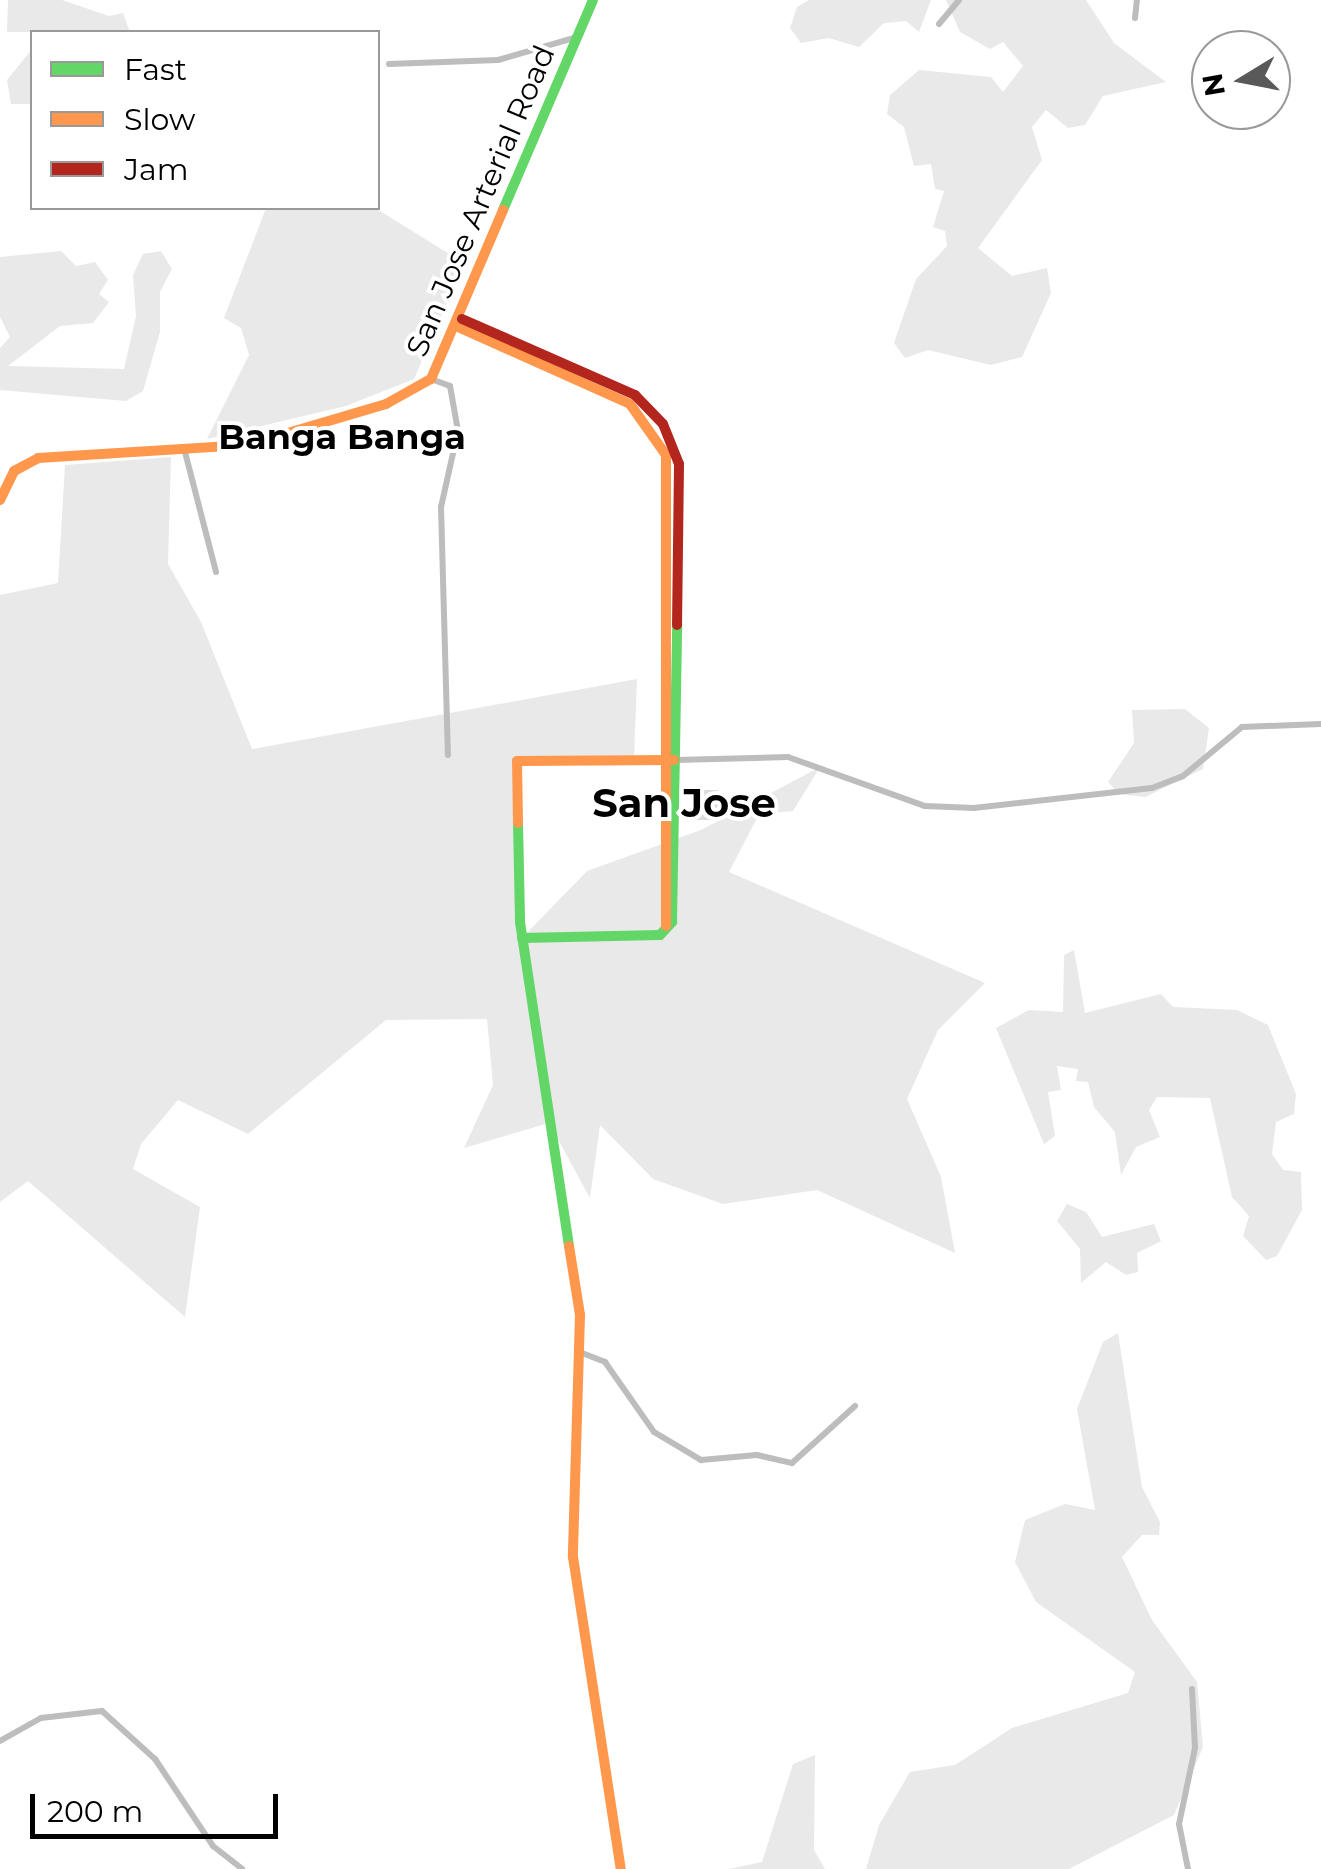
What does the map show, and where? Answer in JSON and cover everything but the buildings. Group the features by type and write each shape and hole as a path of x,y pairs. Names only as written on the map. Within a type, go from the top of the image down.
{"street":[{"name":"San Jose Arterial Road","path":"0,500 14,471 38,458 184,452 315,426 412,394 431,379 460,323 593,0"},
{"path":"940,24 959,0"},
{"path":"1135,18 1137,0"},
{"path":"389,64 498,60 579,37"},
{"path":"460,323 630,404 660,440 668,760 666,926 660,934 522,938"},
{"path":"431,379 450,386 458,419 441,507 448,755"},
{"path":"184,452 216,572"},
{"path":"621,1869 573,1557 582,1353 522,938 517,762 788,757 925,806 974,808 1152,788 1183,776 1242,727 1321,724"},
{"path":"582,1353 606,1362 654,1432 701,1460 757,1456 792,1464 855,1406"},
{"path":"1188,1869 1179,1824 1195,1748 1192,1689"},
{"path":"0,1741 41,1718 102,1711 155,1759 213,1846 242,1869"}],"shaded area":[{"path":"8,0 62,0 109,16 123,13 129,30 30,30 7,32"},
{"path":"809,0 931,0 919,32 906,21 884,23 859,47 829,38 801,43 790,28 797,7"},
{"path":"946,0 1086,0 1114,43 1166,82 1103,96 1085,125 1068,128 1046,110 1032,127 1042,160 978,248 1012,276 1047,268 1051,293 1022,357 991,365 928,350 905,358 894,343 916,279 947,246 945,231 933,227 944,191 935,189 931,164 914,166 904,127 887,114 890,95 919,70 991,77 1003,92 1023,66 1003,42 990,49 960,32"},
{"path":"30,51 30,104 11,104 7,80"},
{"path":"265,210 378,210 464,263 414,379 346,406 207,439 249,355 241,328 224,318"},
{"path":"61,251 76,266 95,262 108,280 99,294 109,302 93,323 60,326 8,366 124,369 136,316 133,275 143,254 161,251 172,269 160,292 160,332 143,391 126,401 0,390 0,348 10,337 0,317 0,257"},
{"path":"171,457 168,564 201,622 252,749 637,679 634,759 521,758 523,937 587,871 701,830 820,767 793,811 759,814 729,872 985,983 938,1030 907,1099 941,1177 955,1253 817,1190 723,1204 653,1179 600,1125 590,1198 549,1123 464,1148 493,1085 487,1019 386,1020 248,1134 178,1100 141,1144 133,1169 200,1207 185,1317 28,1181 0,1202 0,595 58,583 65,465"},
{"path":"1185,709 1209,728 1203,769 1145,797 1119,794 1108,782 1134,743 1132,710"},
{"path":"1074,950 1085,1013 1161,994 1173,1007 1237,1010 1268,1025 1296,1094 1294,1114 1276,1122 1272,1154 1283,1170 1301,1172 1302,1210 1277,1256 1266,1260 1243,1236 1249,1216 1232,1197 1210,1098 1157,1097 1149,1110 1160,1137 1136,1147 1121,1175 1115,1132 1094,1107 1088,1082 1076,1081 1078,1069 1057,1066 1061,1090 1048,1092 1055,1136 1044,1144 996,1028 1029,1010 1063,1012 1064,955"},
{"path":"1067,1204 1086,1212 1102,1237 1154,1224 1161,1241 1137,1253 1138,1272 1126,1275 1106,1262 1081,1283 1080,1249 1057,1221"},
{"path":"1118,1333 1142,1487 1160,1522 1159,1535 1142,1535 1122,1557 1152,1620 1197,1682 1203,1747 1174,1815 1069,1869 866,1869 879,1825 910,1772 955,1765 1012,1728 1128,1693 1135,1672 1036,1602 1015,1562 1025,1520 1065,1504 1095,1510 1077,1409 1103,1342"},
{"path":"815,1755 814,1850 825,1869 729,1869 762,1862 793,1764"}],"traffic: fast":[{"path":"503,210 593,0"},
{"path":"522,938 660,935 672,922 677,625"},
{"path":"518,823 520,922 569,1246"}],"traffic: slow":[{"path":"0,500 14,471 38,458 247,445 386,404 431,379 503,210"},
{"path":"458,327 630,404 666,455 666,926"},
{"path":"518,823 517,761 674,760"},
{"path":"569,1246 580,1315 573,1557 621,1869"}],"traffic: jam":[{"path":"462,319 635,395 663,424 679,464 677,625"}],"district":[{"name":"Banga Banga","path":"342,437"},
{"name":"San Jose","path":"684,803"}]}
